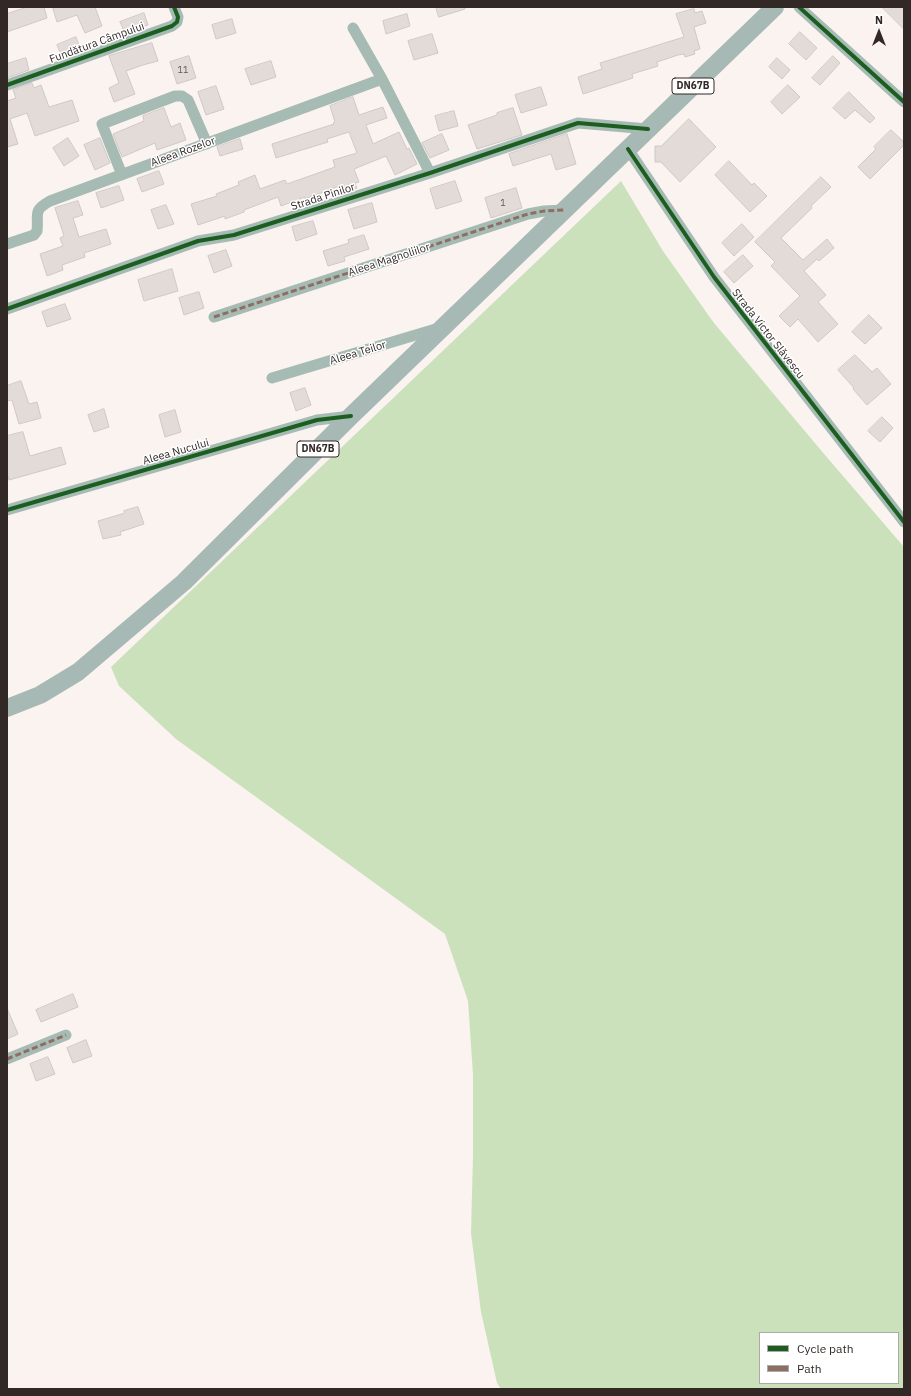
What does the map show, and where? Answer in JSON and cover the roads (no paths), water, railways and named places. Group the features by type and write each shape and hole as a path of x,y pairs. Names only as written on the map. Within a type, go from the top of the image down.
{"main road":[{"name":"DN67B","path":"7,708 40,695 78,672 178,587 351,416 611,166 770,9"}],"street":[{"name":"Fundătura Câmpului","path":"7,85 172,26 177,22 178,17 174,7"},
{"path":"799,7 904,102"},
{"path":"353,28 382,79 430,173"},
{"name":"Aleea Rozelor","path":"7,244 34,235 37,231 37,216 40,206 50,201 382,79"},
{"path":"122,175 102,124 175,96 182,96 188,100 206,144"},
{"name":"Strada Pinilor","path":"7,309 198,241 234,235 430,173 578,123 648,130"},
{"name":"Strada Victor Slăvescu","path":"628,149 714,278 904,522"},
{"name":"Aleea Magnoliilor","path":"214,317 528,214 544,211 565,210"},
{"name":"Aleea Teilor","path":"272,378 443,327"},
{"name":"Aleea Nucului","path":"7,510 317,420 351,416"},
{"path":"7,1059 66,1034"}]}
